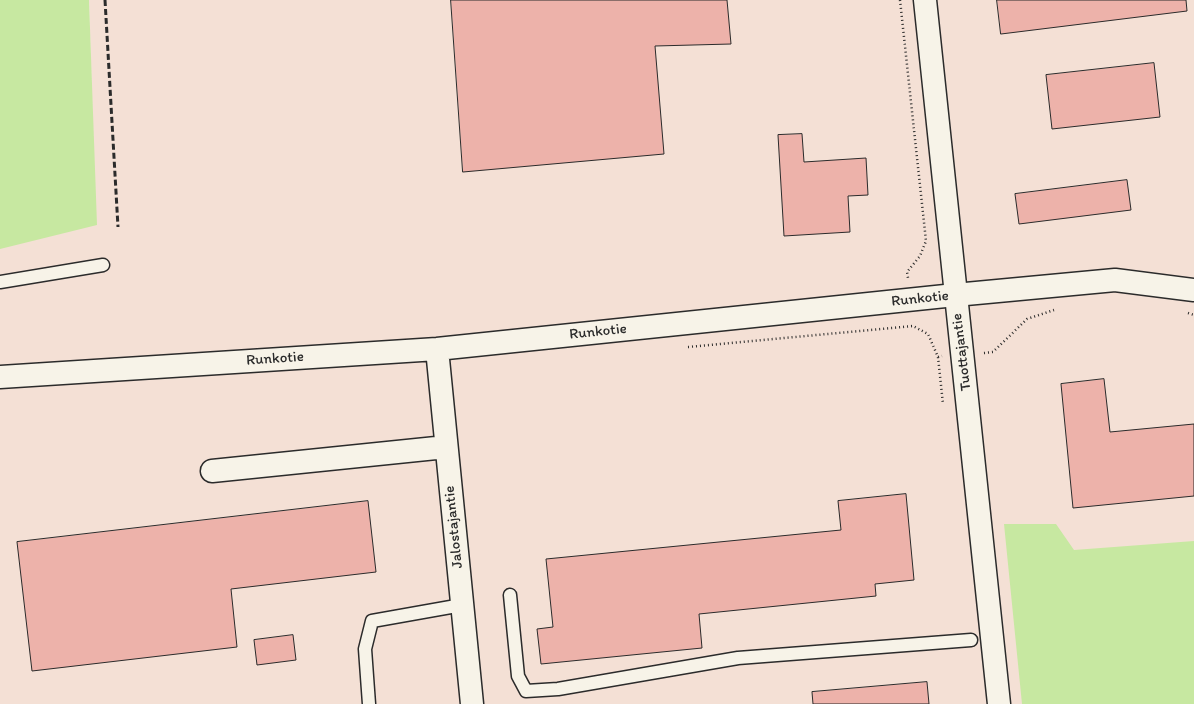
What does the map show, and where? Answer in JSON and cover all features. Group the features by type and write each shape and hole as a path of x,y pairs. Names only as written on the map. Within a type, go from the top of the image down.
{"street":[{"name":"Tuottajantie","path":"925,0 999,704"},
{"name":"Runkotie","path":"0,377 437,349 955,295 1115,280 1194,290"},
{"name":"Jalostajantie","path":"437,349 472,704"},
{"path":"212,471 446,447"}],"lane":[{"path":"0,282 103,265"},
{"path":"510,594 518,676 526,691 558,689 738,658 971,640"},
{"path":"369,704 365,649 372,621 462,605"}],"path":[{"path":"900,0 926,241 920,256 907,272 914,326"},
{"path":"681,348 914,326 928,334 938,357 993,352 1027,320 1053,310 1061,309"},
{"path":"1186,313 1194,315"}],"shaded area":[{"path":"0,0 95,190 89,0 1194,0 1194,704 0,704"}],"green space":[{"path":"0,0 89,0 97,225 0,249"},
{"path":"1004,524 1056,524 1074,550 1194,541 1194,704 1022,704"}],"building":[{"path":"451,0 727,0 731,44 655,46 664,154 463,172"},
{"path":"997,0 1186,0 1187,11 1001,34"},
{"path":"1154,63 1160,117 1052,129 1046,75"},
{"path":"802,134 804,162 866,158 868,195 848,196 850,232 784,236 778,135"},
{"path":"1127,180 1131,210 1019,224 1015,194"},
{"path":"1104,379 1110,432 1194,424 1194,496 1073,508 1061,384"},
{"path":"906,494 914,580 875,584 876,596 699,614 702,648 541,664 537,629 553,627 546,559 841,530 838,501"},
{"path":"368,501 376,572 231,589 237,647 32,671 17,542"},
{"path":"293,635 296,660 257,665 254,640"},
{"path":"927,682 929,704 813,704 812,692"}],"railway":[{"path":"105,0 118,227"}]}
